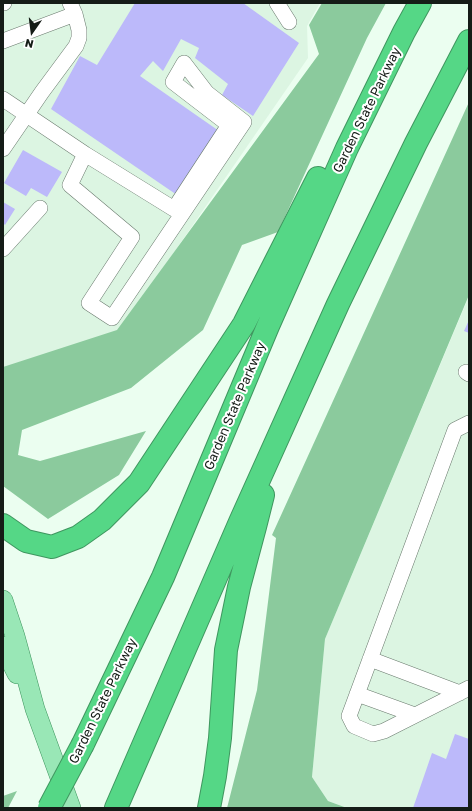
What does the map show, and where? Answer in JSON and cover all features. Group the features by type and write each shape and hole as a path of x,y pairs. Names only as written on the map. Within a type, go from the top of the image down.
{"highway":[{"name":"Garden State Parkway","path":"49,808 83,744 163,577 268,326 347,148 404,32 420,3"},
{"path":"116,808 240,522 338,304 416,142 469,41"},
{"path":"3,525 26,542 52,547 78,537 102,520 139,482 244,324 323,169 347,148"},
{"path":"209,808 220,738 226,650 239,587 274,447"}],"main road":[{"path":"3,600 15,636 35,709 71,808"},
{"path":"4,653 35,709"}],"lane":[{"path":"277,3 289,22"},
{"path":"3,41 73,9 79,30 79,38 76,46 26,114 3,149"},
{"path":"3,99 86,154 174,209 229,125 174,82 184,63 207,93 244,122 112,318 89,303 132,237 70,185 86,154"},
{"path":"3,249 40,208"},
{"path":"464,690 384,731 373,734 354,726 349,716 455,430 469,423"},
{"path":"370,660 464,690"},
{"path":"357,694 415,715"}],"shaded area":[{"path":"3,3 320,3 307,26 308,58 115,338 3,385"},
{"path":"469,296 469,808 347,808 328,801 312,777 325,639"}],"green space":[{"path":"322,3 386,3 367,38 278,232 242,245 203,330 131,388 22,430 18,455 40,461 146,431 119,475 48,519 3,486 3,367 117,330 319,54 309,25"},
{"path":"469,102 469,295 325,639 312,777 328,801 347,808 227,808 257,690 276,538 272,535"},
{"path":"17,791 8,808 3,808 3,796"}],"building":[{"path":"135,3 243,3 299,43 253,116 222,95 228,84 195,58 199,48 181,39 163,71 153,61 140,76 219,131 177,195 51,109 80,56 97,65"},
{"path":"23,150 62,172 47,197 31,188 26,196 4,183"},
{"path":"3,202 15,209 3,226"},
{"path":"469,320 469,333 464,331"},
{"path":"455,734 469,739 469,808 413,808 432,753 446,759"}]}
